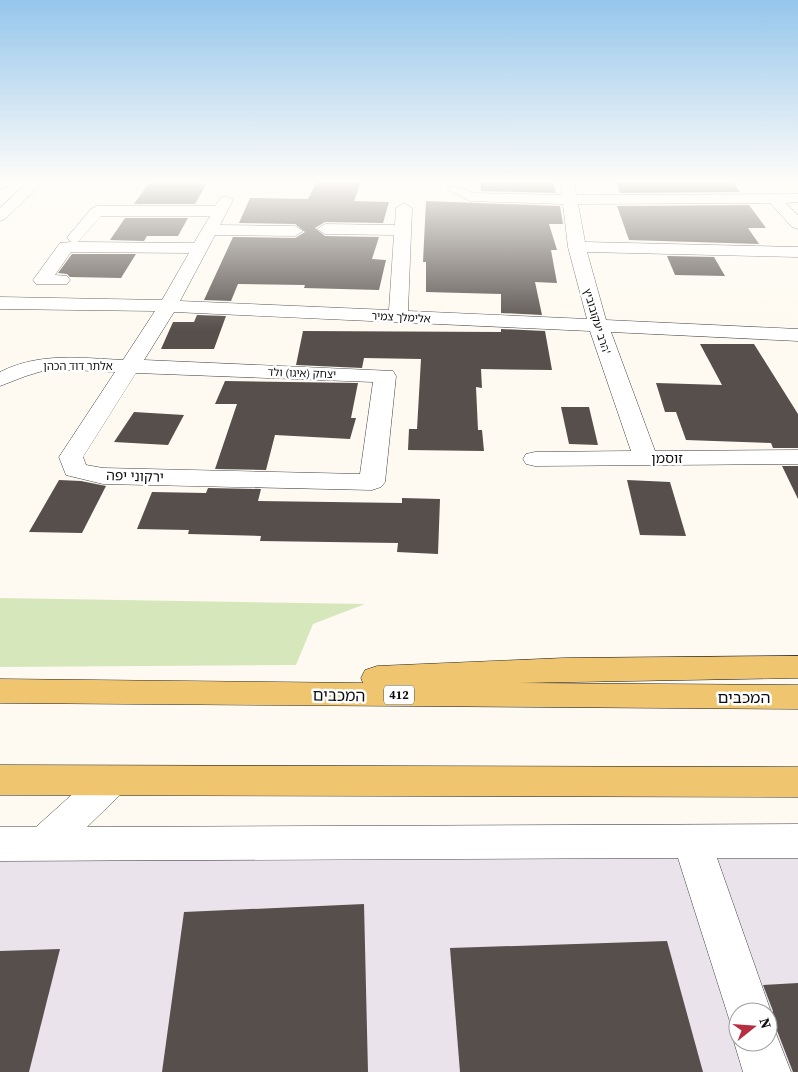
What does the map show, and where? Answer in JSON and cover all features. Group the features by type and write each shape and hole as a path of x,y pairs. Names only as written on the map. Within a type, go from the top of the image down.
{"main road":[{"name":"412","path":"40,691 564,670 798,667"},
{"name":"המכבים","path":"0,691 798,697"},
{"path":"0,780 798,782"}],"street":[{"name":"ירקוני יפה","path":"75,238 81,230"},
{"name":"ירקוני יפה","path":"210,230 168,306 71,456 75,470 103,476 372,482 374,466"},
{"path":"212,230 295,231"},
{"path":"398,317 403,230"},
{"name":"הרב יעקובוביץ'","path":"573,230 576,247 597,327 646,458"},
{"path":"61,280 42,280 66,247 199,248"},
{"path":"576,247 798,252"},
{"name":"אלימלך צמיר","path":"2,302 168,306 798,335"},
{"name":"אלתר דוד הכהן","path":"0,380 18,371 49,364 130,366"},
{"name":"יצחק (איגו) ולד","path":"130,366 384,376 374,466"},
{"name":"זוסמן","path":"535,459 798,457"},
{"path":"44,844 111,781"},
{"path":"692,842 745,1002"},
{"path":"0,844 798,842"},
{"path":"760,1052 767,1072"}],"shaded area":[{"path":"798,824 798,1072 0,1072 0,827"}],"green space":[{"path":"0,598 365,604 313,624 296,665 0,667"}],"building":[{"path":"117,230 181,230 178,236 147,236 144,241 110,240"},
{"path":"303,230 318,230 325,236 379,237 372,259 386,260 379,290 304,288 305,285 238,284 231,301 204,300 233,237 295,238 305,232"},
{"path":"425,230 551,230 557,250 551,250 557,283 535,282 542,315 501,313 501,294 426,292 426,262 423,262"},
{"path":"625,230 749,230 759,244 629,240"},
{"path":"72,254 136,254 121,278 70,277 67,274 58,273"},
{"path":"667,256 714,257 725,276 675,275"},
{"path":"197,315 226,316 214,349 161,349 173,322 194,322"},
{"path":"501,329 545,331 552,370 481,369 482,388 476,387 478,430 482,430 484,451 408,450 409,429 417,429 421,359 364,358 362,368 296,365 303,331 501,332"},
{"path":"700,344 754,344 798,414 798,448 773,448 771,443 686,440 676,412 665,412 656,383 722,385"},
{"path":"225,381 358,383 351,418 356,418 350,439 275,435 266,470 215,469 237,404 215,404"},
{"path":"561,407 589,407 598,445 569,444"},
{"path":"134,412 184,415 168,445 114,442"},
{"path":"782,466 798,466 798,499"},
{"path":"59,480 81,481 106,486 82,533 29,532"},
{"path":"627,480 670,482 686,536 640,535"},
{"path":"208,488 261,489 258,501 402,503 402,498 440,499 438,554 397,552 398,543 260,541 261,536 188,534 189,530 137,529 152,492 206,493"},
{"path":"364,904 368,1072 162,1072 184,912"},
{"path":"667,941 703,1072 460,1072 450,948"},
{"path":"60,949 29,1072 0,1072 0,951"},
{"path":"798,983 798,1072 793,1072 778,1033 778,1002 770,1002 763,985"}]}
